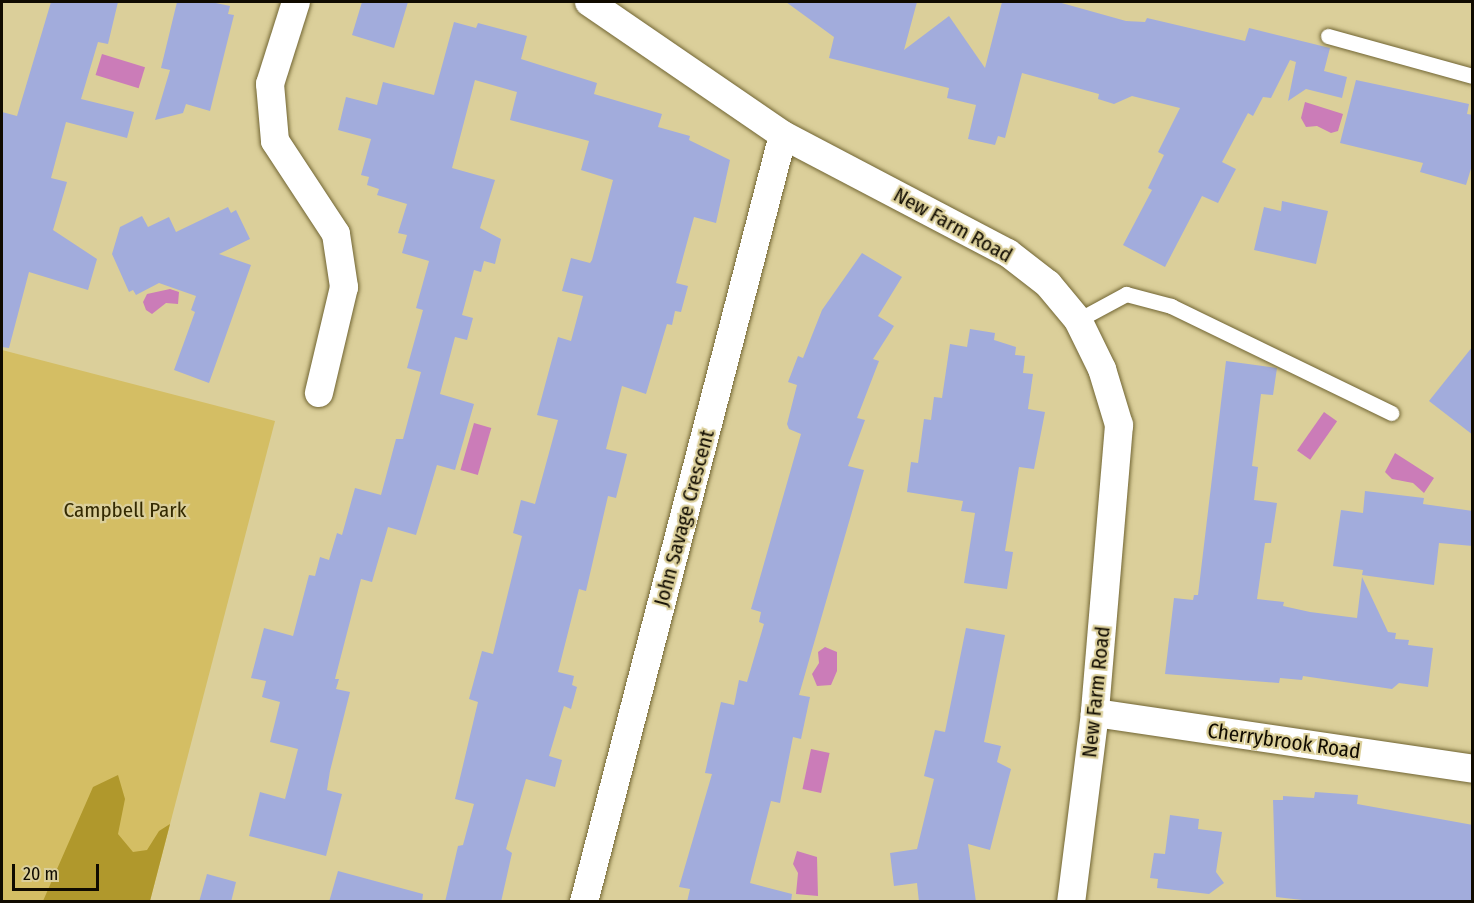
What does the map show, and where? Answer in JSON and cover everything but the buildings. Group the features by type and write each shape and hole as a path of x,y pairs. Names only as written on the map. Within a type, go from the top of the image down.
{"street":[{"path":"296,2 270,84 275,141 336,234 344,287 320,393"},
{"name":"New Farm Road","path":"590,2 783,135 1008,253 1048,284 1078,320 1102,369 1119,425 1095,713 1071,902"},
{"name":"John Savage Crescent","path":"584,902 783,135"},
{"name":"Cherrybrook Road","path":"1095,713 1473,769"}],"lane":[{"path":"1328,36 1473,76"},
{"path":"1078,320 1126,294 1171,306 1391,413"}],"green space":[{"name":"Campbell Park","path":"2,350 275,421 150,901 2,901"}],"shaded area":[{"path":"102,54 145,67 139,88 96,75"},
{"path":"1305,102 1343,114 1338,131 1331,133 1317,126 1306,127 1301,118"},
{"path":"170,289 179,292 178,304 166,303 152,314 146,310 143,302 147,294"},
{"path":"1324,412 1337,421 1310,460 1297,451"},
{"path":"474,423 491,428 478,475 460,470"},
{"path":"1395,453 1434,478 1424,493 1413,483 1392,479 1385,472"},
{"path":"825,647 837,652 837,671 831,685 817,686 812,674 819,663 818,652"},
{"path":"811,749 830,753 821,793 802,789"},
{"path":"118,775 125,799 118,834 133,852 147,850 159,831 170,824 150,901 43,901 93,787"},
{"path":"797,851 817,857 818,896 796,894 798,873 793,864"}]}
